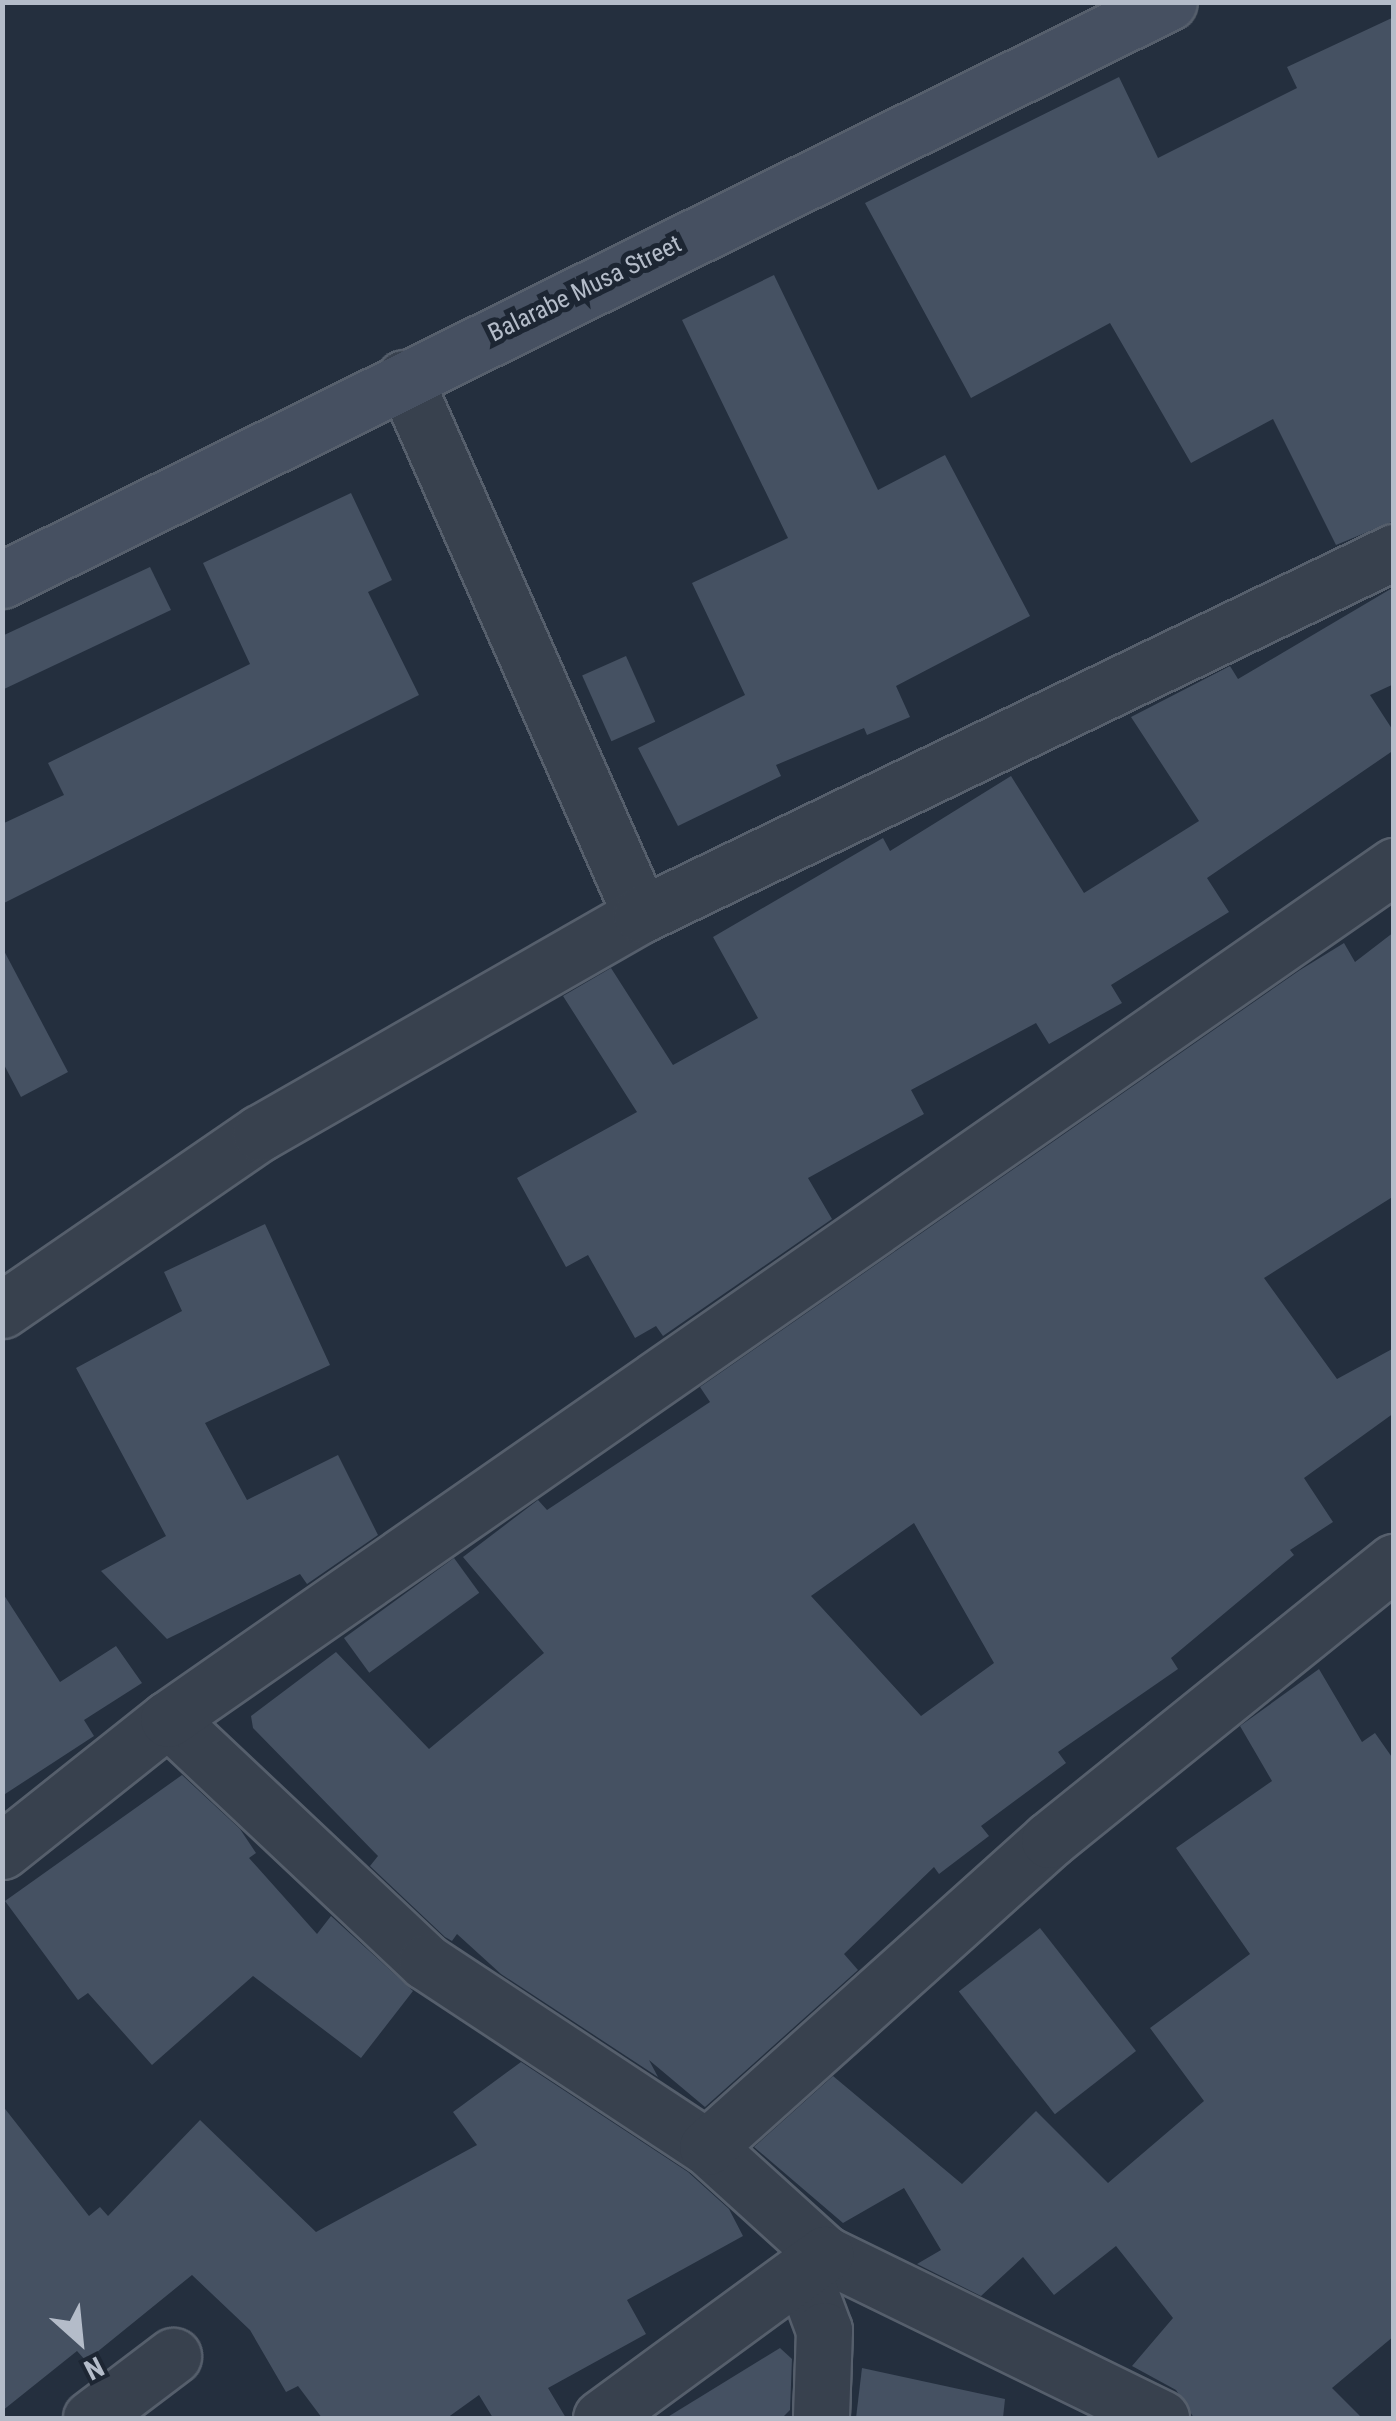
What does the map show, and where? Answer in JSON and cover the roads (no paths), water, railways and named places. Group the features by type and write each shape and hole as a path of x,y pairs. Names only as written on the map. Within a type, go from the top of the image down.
{"street":[{"name":"Balarabe Musa Street","path":"2,580 1169,2"},
{"path":"404,378 640,915"},
{"path":"2,1310 260,1133 640,915 1394,552"},
{"path":"2,1850 168,1719 1394,866"},
{"path":"706,2148 1049,1840 1394,1562"},
{"path":"168,1719 426,1962 706,2148 813,2262 1161,2418"},
{"path":"601,2418 813,2262"},
{"path":"813,2262 824,2330 821,2418"},
{"path":"91,2418 173,2356"}]}
